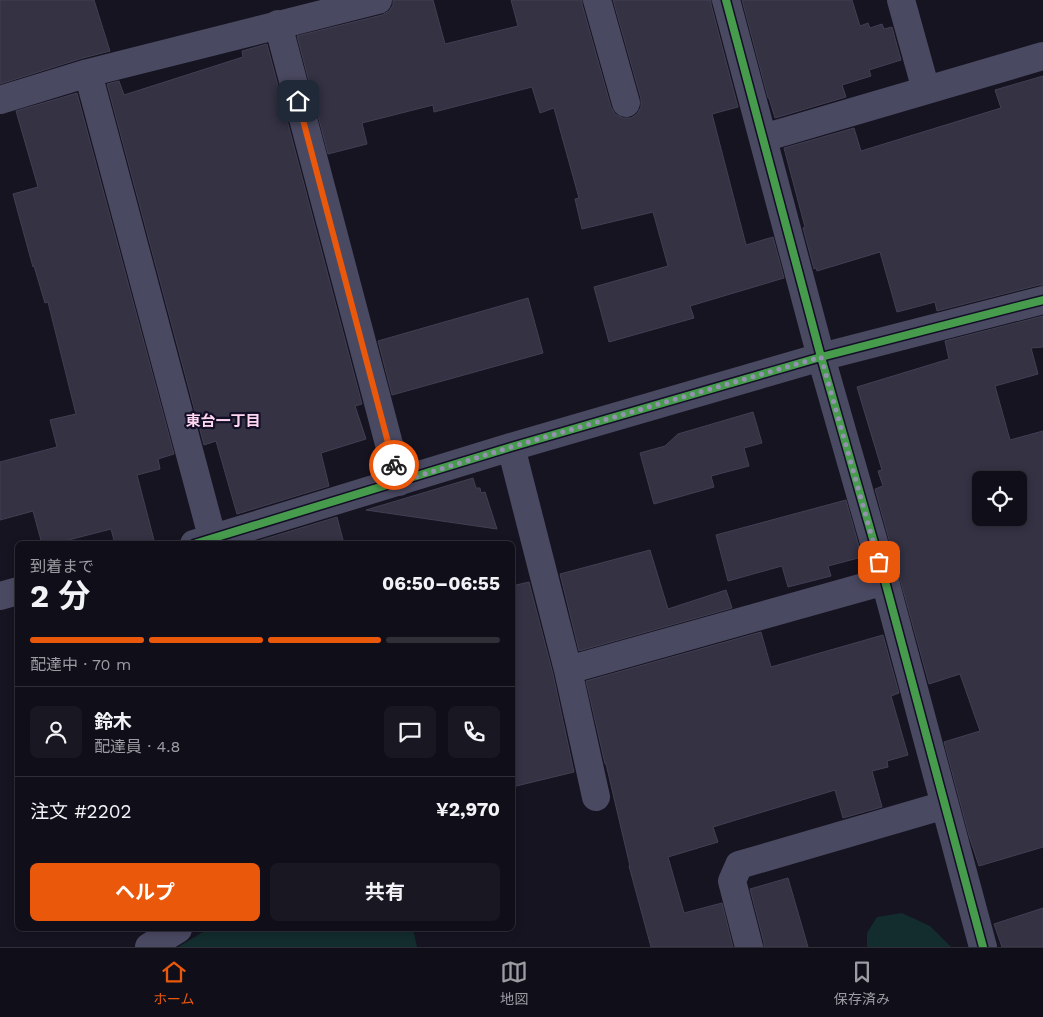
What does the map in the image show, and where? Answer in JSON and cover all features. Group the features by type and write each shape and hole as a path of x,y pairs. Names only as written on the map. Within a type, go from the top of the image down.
{"street":[{"path":"0,100 88,73 378,0"},
{"path":"598,0 626,103"},
{"path":"726,0 821,357 885,581 983,947"},
{"path":"901,0 926,90"},
{"path":"278,24 399,482"},
{"path":"762,138 1043,56"},
{"path":"88,73 207,541"},
{"path":"210,541 511,447 821,357 1042,304"},
{"path":"511,447 568,670 596,797"},
{"path":"568,670 885,581"},
{"path":"0,596 15,593"},
{"path":"749,947 732,881 739,865 945,805"},
{"path":"148,947 175,931"}],"green space":[{"path":"902,913 930,926 951,947 867,947 867,933 877,917"},
{"path":"205,931 413,931 417,947 178,947"}],"building":[{"path":"0,0 94,0 110,51 0,84"},
{"path":"393,0 433,0 445,44 518,26 511,0 582,0 611,107 615,114 623,118 631,118 637,114 641,107 641,99 613,0 711,0 738,107 712,114 746,245 773,237 784,278 690,306 694,318 609,342 594,287 668,266 653,212 582,229 575,199 579,198 554,108 540,113 532,87 434,112 433,105 362,123 367,144 328,154 297,36 382,15 389,11 393,5"},
{"path":"742,0 852,0 860,26 868,23 870,28 882,24 884,29 892,27 901,60 869,70 871,76 842,85 846,97 775,118"},
{"path":"267,44 362,404 355,406 366,439 321,453 329,486 237,514 216,441 204,445 107,84 119,81 124,95 243,57 242,51"},
{"path":"1043,76 1043,285 937,311 935,302 897,312 880,252 817,271 816,268 814,269 784,148 854,128 861,151 1001,108 995,90"},
{"path":"77,93 174,454 158,459 160,469 137,475 154,541 114,541 111,529 65,541 41,541 33,511 0,520 0,462 57,447 50,420 76,414 48,302 45,303 33,267 13,194 38,187 16,111"},
{"path":"528,298 543,353 392,395 378,341"},
{"path":"1043,316 1043,347 1031,348 1038,374 995,386 1010,440 1043,431 1043,847 979,866 944,742 980,731 960,674 929,684 875,489 883,486 878,471 882,470 857,387 949,359 945,341"},
{"path":"753,412 762,443 744,448 749,466 711,476 714,487 654,504 640,453 665,446 678,434"},
{"path":"473,478 476,488 480,488 481,493 485,492 497,529 366,510"},
{"path":"846,500 862,557 828,566 831,576 788,587 782,566 728,581 716,535"},
{"path":"337,517 343,541 258,541"},
{"path":"650,550 668,609 726,590 732,608 579,651 560,574"},
{"path":"529,582 553,674 574,772 515,786 515,585"},
{"path":"761,632 771,667 883,635 899,693 891,696 908,755 887,761 888,767 872,771 882,807 843,818 835,790 713,827 718,842 668,857 684,913 722,903 733,947 651,947 629,866 586,681"},
{"path":"788,878 808,947 764,947 750,889"},
{"path":"1043,908 1043,947 1002,947 994,924"}],"cycle path":[{"path":"726,0 821,357 885,581 983,947"},
{"path":"204,541 511,447 821,357 1043,300"}],"way so far":[{"path":"394,465 399,482 511,447 821,357 879,562"}],"district":[{"name":"東台一丁目","path":"223,421"}],"route":[{"path":"298,101 394,465"}]}
